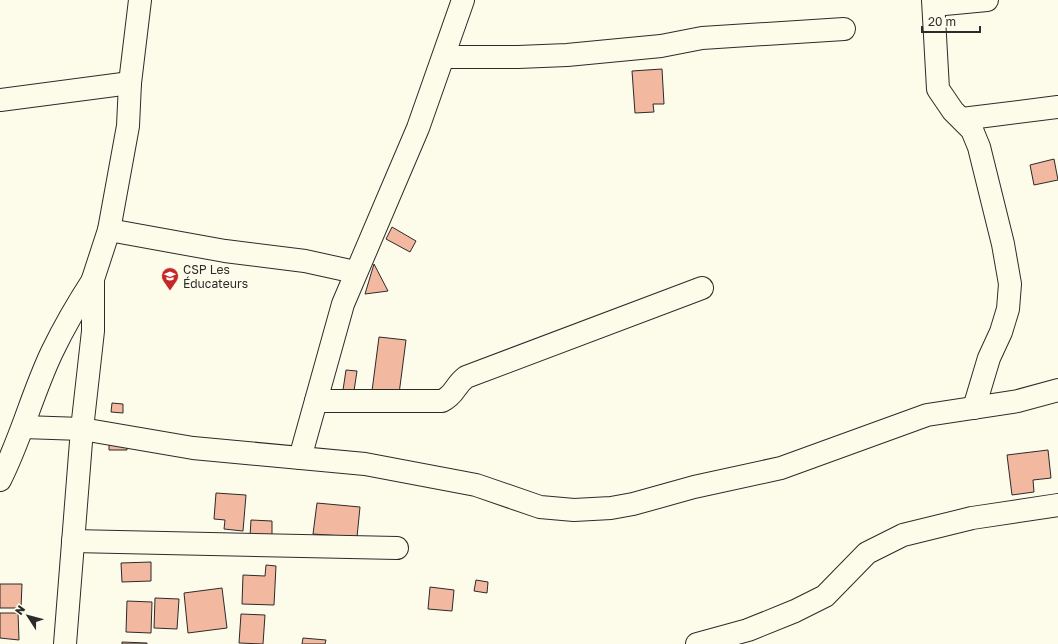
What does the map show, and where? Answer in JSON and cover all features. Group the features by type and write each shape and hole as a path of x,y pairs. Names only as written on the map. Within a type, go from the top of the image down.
{"street":[{"path":"0,480 23,427 51,353 65,325 93,279 109,230 128,126 130,83 140,0"},
{"path":"300,458 343,304 355,272 418,128 463,0"},
{"path":"974,408 989,358 1001,332 1008,309 1010,284 1003,244 979,147 972,130 953,111 938,89 933,3 987,0"},
{"path":"444,56 518,57 567,55 661,46 702,38 844,29"},
{"path":"0,100 130,83"},
{"path":"962,119 1058,107"},
{"path":"109,230 225,251 305,261 355,272"},
{"path":"65,644 82,429 93,331 93,279"},
{"path":"316,401 442,401 451,397 458,383 466,378 702,288"},
{"path":"23,427 82,429 193,448 365,464 476,485 540,507 574,510 611,508 662,497 694,487 781,468 927,415 1018,401 1058,390"},
{"path":"697,644 748,630 795,611 825,596 867,553 903,535 972,518 1058,505"},
{"path":"73,541 397,548"}],"building":[{"path":"662,69 664,104 653,104 654,112 635,113 632,71"},
{"path":"1054,159 1058,180 1034,185 1030,165"},
{"path":"392,227 416,241 410,252 386,239"},
{"path":"374,264 388,291 365,294"},
{"path":"379,337 406,340 399,394 372,391"},
{"path":"346,370 357,371 354,391 343,390"},
{"path":"112,403 123,404 123,413 111,412"},
{"path":"109,442 127,445 127,450 109,450"},
{"path":"1048,450 1051,478 1033,480 1034,492 1012,495 1007,455"},
{"path":"216,493 246,495 243,531 224,529 225,520 214,519"},
{"path":"317,503 360,507 357,537 313,534"},
{"path":"251,520 272,521 272,537 250,536"},
{"path":"151,562 151,581 122,582 121,563"},
{"path":"266,565 276,566 274,605 242,604 243,575 265,576"},
{"path":"476,580 488,582 487,593 474,591"},
{"path":"0,584 22,584 21,608 0,608"},
{"path":"430,587 454,590 452,611 428,609"},
{"path":"222,588 227,628 188,633 184,593"},
{"path":"155,598 179,599 177,629 154,628"},
{"path":"127,601 152,602 151,633 126,632"},
{"path":"0,613 18,613 19,640 0,638"},
{"path":"241,614 265,615 263,644 239,643"},
{"path":"303,638 326,640 325,644 302,644"},
{"path":"122,642 147,643 147,644 122,644"}],"place":[{"name":"CSP Les Éducateurs","path":"170,291"}]}
